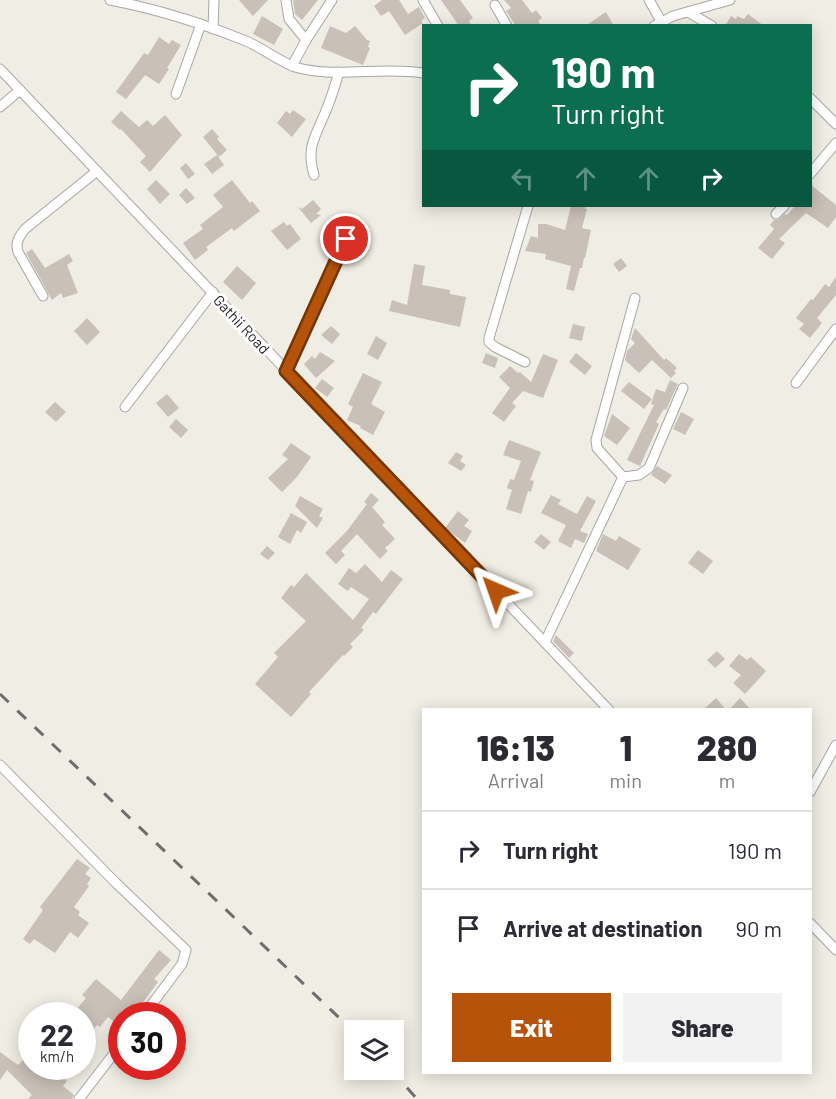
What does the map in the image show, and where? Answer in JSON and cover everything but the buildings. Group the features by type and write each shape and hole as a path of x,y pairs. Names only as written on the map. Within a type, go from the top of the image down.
{"street":[{"path":"110,0 147,4 249,42 292,66 339,72 422,73"},
{"path":"213,28 214,0"},
{"path":"285,0 290,19 306,40"},
{"path":"292,66 332,0"},
{"path":"423,0 437,24"},
{"path":"649,0 657,23 730,0"},
{"path":"495,5 506,24"},
{"path":"688,12 709,24"},
{"path":"176,94 201,24"},
{"name":"Gathii Road","path":"0,69 607,708"},
{"path":"314,175 310,153 312,140 326,112 339,72"},
{"path":"0,107 20,90"},
{"path":"812,100 836,124"},
{"path":"812,172 836,143"},
{"path":"43,296 18,252 16,246 18,238 25,229 97,171"},
{"path":"525,362 495,347 489,342 489,338 528,207"},
{"path":"776,214 783,207"},
{"path":"286,371 346,239"},
{"path":"125,407 213,292"},
{"path":"623,477 597,448 596,440 635,298"},
{"path":"796,383 836,329"},
{"path":"623,477 639,476 649,468 683,388"},
{"path":"545,642 623,477"},
{"path":"812,788 836,745"},
{"path":"0,765 115,882 186,950 182,964 154,1002"},
{"path":"812,925 836,950"},
{"path":"79,1099 108,1061"}],"railway":[{"path":"0,694 344,1022"},
{"path":"400,1080 417,1099"}],"route":[{"path":"346,239 286,371 496,591"}]}
